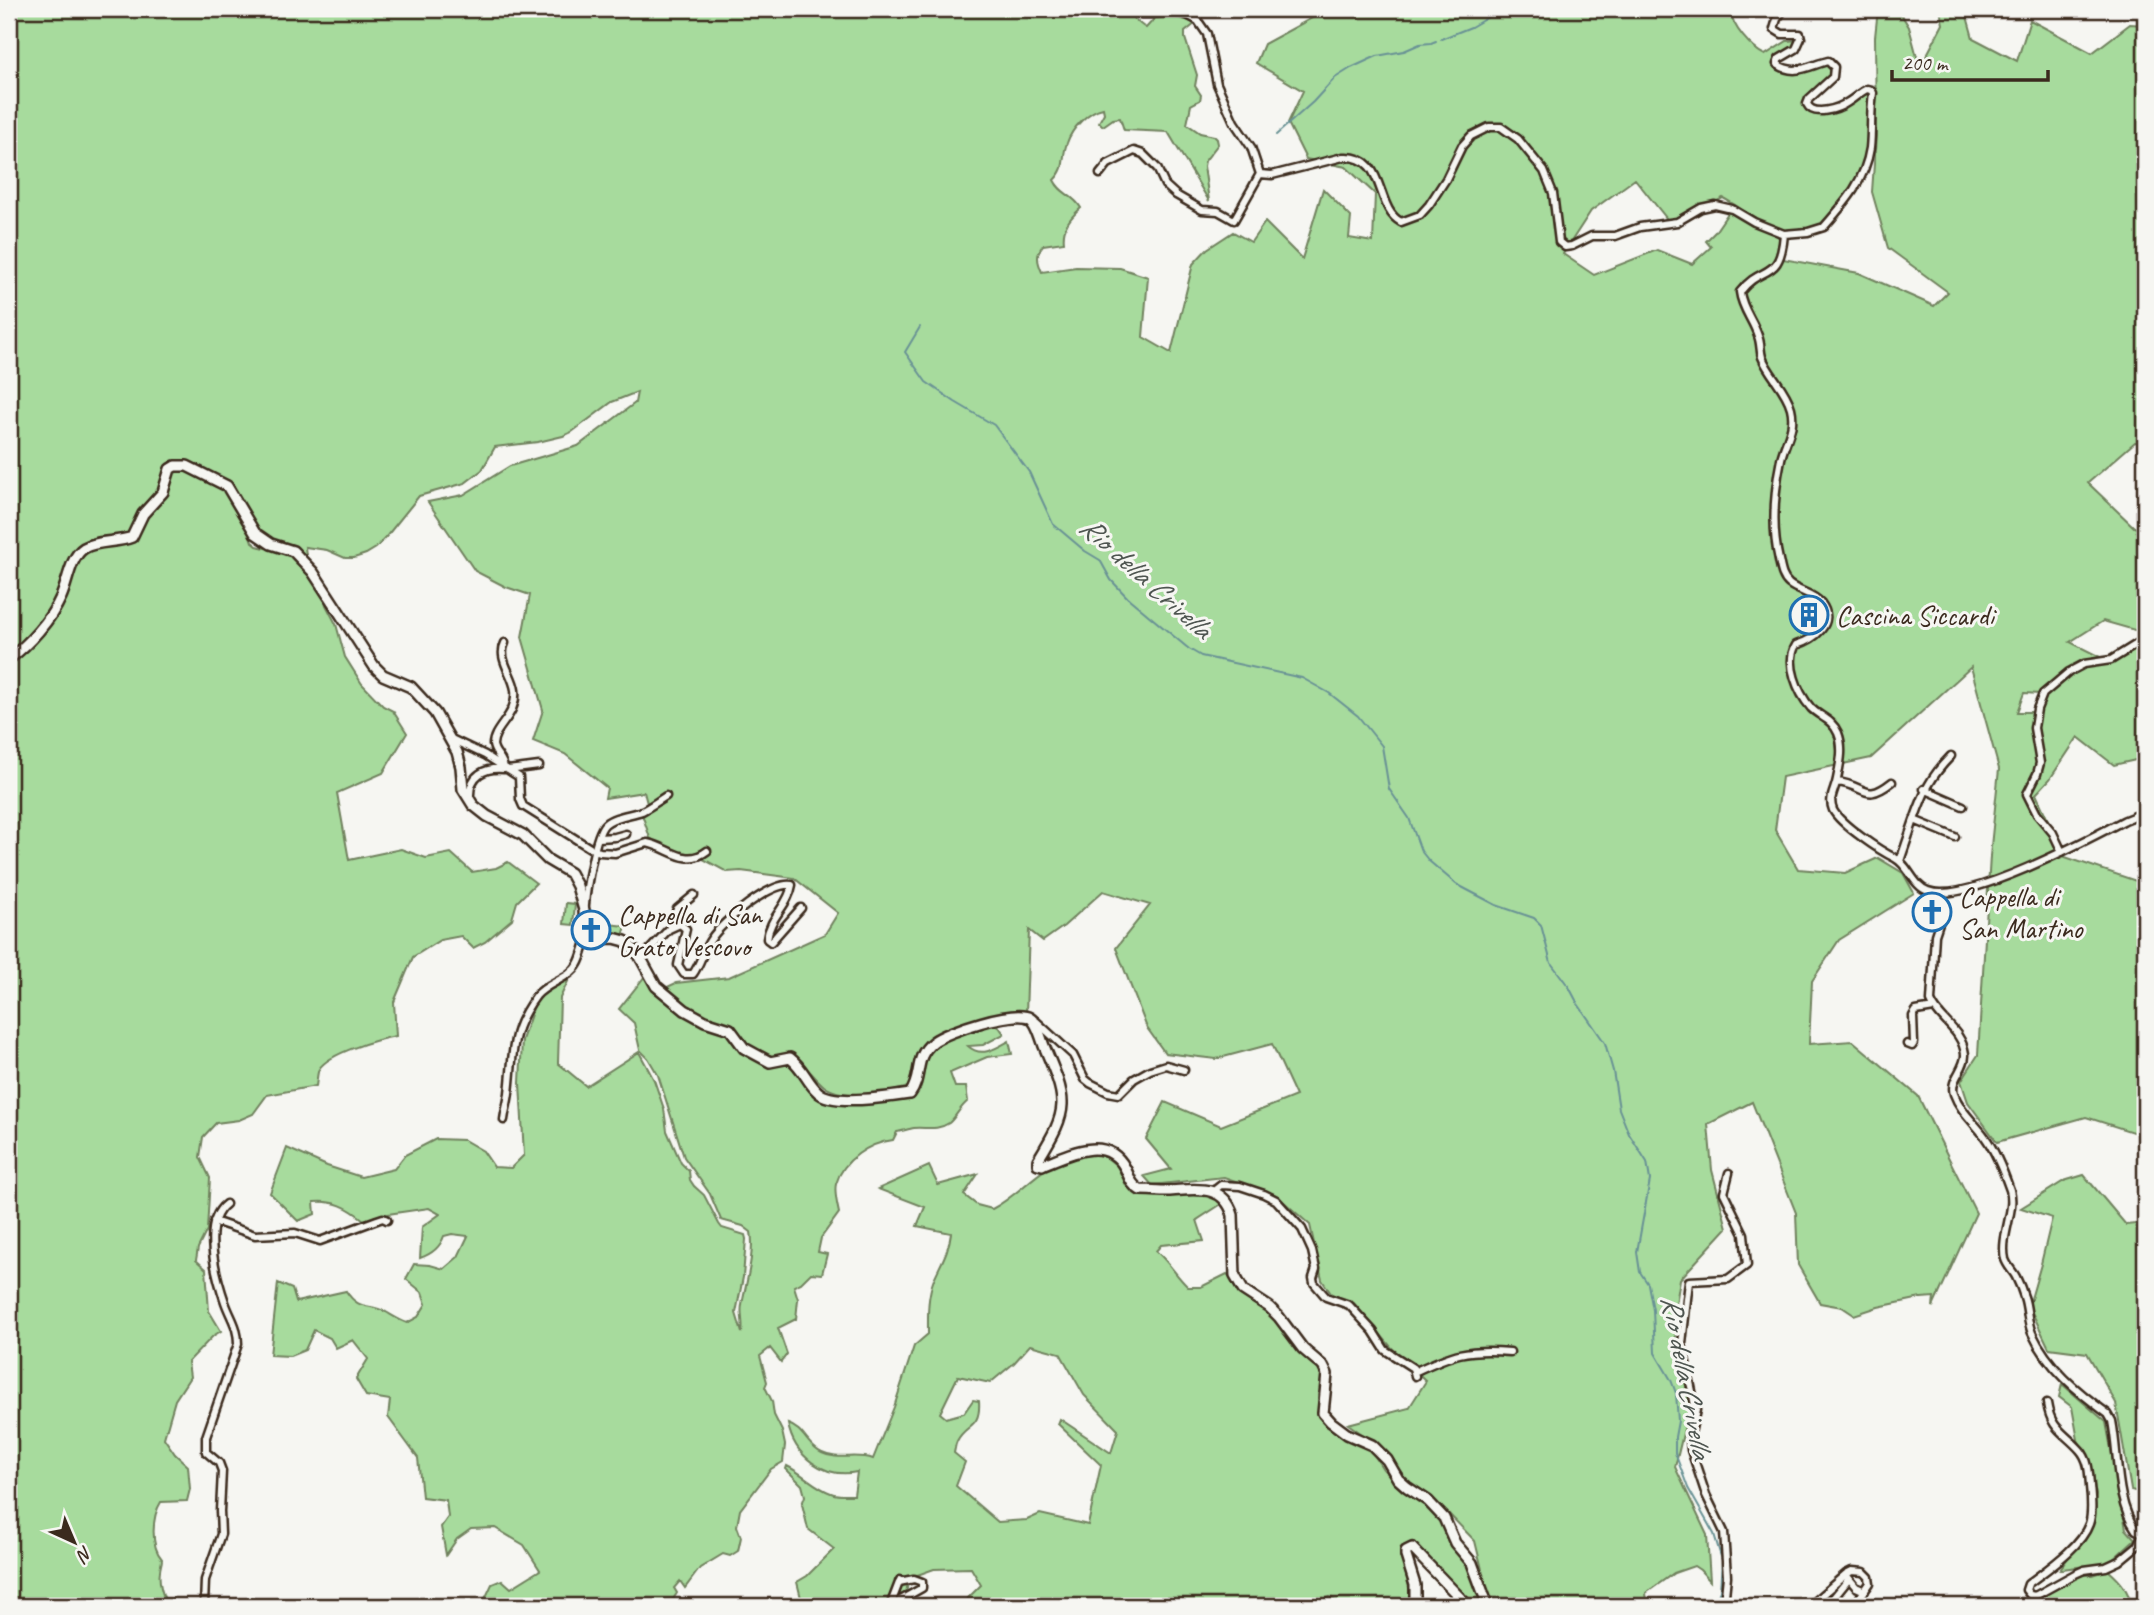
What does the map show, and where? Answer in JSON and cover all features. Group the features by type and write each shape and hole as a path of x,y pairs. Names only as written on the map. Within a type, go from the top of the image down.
{"street":[{"path":"1100,174 1108,163 1134,151 1143,155 1157,168 1165,185 1175,195 1202,209 1218,211 1234,220 1259,174 1251,148 1234,122 1217,84 1207,34 1198,21 1180,11 1151,14 1130,9"},
{"path":"1259,174 1272,175 1354,156 1364,160 1370,167 1389,211 1401,222 1420,215 1429,205 1446,179 1462,146 1471,136 1489,127 1502,127 1518,139 1544,171 1553,193 1559,242 1564,247 1592,236 1615,236 1640,226 1677,222 1701,208 1715,205 1732,209 1754,222 1784,234 1808,232 1824,227 1864,174 1870,148 1873,93 1871,90 1863,90 1844,105 1826,110 1810,110 1807,104 1809,100 1830,82 1835,72 1834,67 1828,61 1798,71 1780,67 1777,61 1796,49 1801,38 1800,34 1782,34 1774,29 1784,9"},
{"path":"1784,234 1779,261 1771,270 1747,283 1741,292 1742,304 1759,337 1762,357 1790,406 1793,421 1775,492 1775,545 1783,575 1789,584 1813,596 1824,609 1825,619 1819,634 1796,645 1791,658 1804,699 1814,710 1826,717 1838,732 1842,749 1837,782 1831,796 1834,812 1880,851 1900,861 1925,891 1939,894 2014,874 2125,820 2145,814"},
{"path":"9,659 25,647 56,607 76,555 90,546 132,537 143,514 163,492 170,469 187,466 227,486 255,533 271,544 293,551 300,557 326,590 374,666 383,675 404,683 418,693 435,713 460,761 463,789 473,806 523,835 548,860 570,873 584,909"},
{"path":"2062,852 2053,833 2037,814 2027,794 2040,763 2034,728 2037,709 2043,694 2077,668 2084,664 2111,660 2145,639"},
{"path":"505,643 502,648 503,658 513,680 515,700 513,709 493,743 506,769"},
{"path":"449,738 485,755 519,777 523,806 594,850 615,853 647,843 694,859 707,851"},
{"path":"1900,861 1924,789 1951,756"},
{"path":"473,806 470,790 480,773 489,768 539,766"},
{"path":"1837,782 1848,783 1871,794 1892,782"},
{"path":"1924,789 1963,806"},
{"path":"504,1120 512,1045 517,1030 537,994 578,965 587,939 584,928 586,886 602,827 612,820 645,809 666,796"},
{"path":"1914,820 1955,837"},
{"path":"599,838 626,834"},
{"path":"669,929 680,924 686,929 678,965 684,974 692,974 711,937 749,902 771,888 792,885 791,892 771,923 767,939 771,942 801,908"},
{"path":"1939,894 1943,911 1935,935 1931,1001 1956,1032 1965,1053 1964,1062 1953,1086 1954,1093 1966,1115 1986,1138 2010,1192 2011,1210 2005,1237 2006,1261 2016,1276 2032,1332 2048,1358 2067,1382 2108,1414 2112,1421 2126,1510 2133,1527 2144,1534 2130,1553 2106,1567 2084,1570 2035,1596 2026,1590 2028,1584 2052,1567 2079,1539 2089,1527 2091,1518 2089,1469 2081,1452 2057,1430 2047,1403"},
{"path":"641,959 669,929 677,909 694,895"},
{"path":"587,939 614,938 625,941 641,959 650,978 663,994 705,1021 730,1029 744,1048 770,1062 790,1058 801,1066 817,1091 826,1098 911,1094 917,1084 919,1060 932,1043 954,1030 998,1018 1029,1017 1034,1022 1062,1092 1063,1105 1062,1115 1038,1164 1042,1165 1071,1153 1107,1150 1118,1158 1130,1181 1140,1190 1203,1189 1215,1193 1230,1206 1233,1215 1235,1276 1243,1290 1269,1307 1303,1349 1317,1359 1327,1374 1323,1413 1347,1434 1372,1445 1387,1460 1398,1479 1428,1501 1444,1518 1455,1543 1472,1563 1488,1606"},
{"path":"1907,1044 1912,1046 1914,1043 1913,1016 1916,1011 1934,1008"},
{"path":"1034,1022 1040,1023 1073,1055 1085,1079 1108,1092 1119,1094 1134,1079 1166,1065 1184,1070"},
{"path":"1724,1606 1727,1576 1724,1532 1694,1462 1690,1438 1696,1410 1682,1344 1689,1281 1728,1279 1747,1265 1744,1234 1724,1193 1729,1173"},
{"path":"1215,1193 1221,1185 1229,1185 1276,1200 1302,1229 1312,1251 1316,1269 1313,1278 1319,1290 1326,1297 1349,1305 1373,1331 1385,1350 1413,1368 1415,1374 1458,1352 1510,1352"},
{"path":"204,1606 205,1580 221,1534 222,1471 219,1462 206,1452 206,1437 239,1344 238,1330 226,1303 212,1247 214,1221 220,1208 226,1203"},
{"path":"214,1221 255,1235 288,1233 320,1241 383,1218 387,1220"},
{"path":"1415,1606 1415,1586 1406,1556 1406,1550 1412,1548 1468,1606"},
{"path":"1827,1606 1852,1571 1864,1572 1870,1583 1854,1606"},
{"path":"1847,1577 1856,1587 1865,1591"},
{"path":"1809,1606 1847,1577"},
{"path":"914,1579 922,1582 922,1588 890,1606 899,1581 914,1579"},
{"path":"2140,1606 2145,1604"}],"green space":[{"path":"9,9 1022,9 1025,16 1034,18 1035,9 1122,9 1146,28 1155,18 1169,15 1196,23 1185,32 1185,38 1197,75 1195,86 1201,95 1200,100 1191,105 1187,124 1200,133 1217,139 1218,144 1204,166 1209,201 1168,132 1124,130 1120,118 1103,126 1099,122 1104,113 1103,108 1097,110 1086,116 1069,137 1061,171 1054,180 1081,208 1068,223 1064,242 1043,245 1038,258 1042,272 1076,267 1120,268 1148,277 1143,337 1171,353 1193,264 1207,249 1233,232 1251,242 1265,222 1302,259 1323,189 1351,217 1349,238 1373,242 1375,194 1346,167 1306,159 1288,123 1303,91 1256,63 1264,44 1312,18 1305,9 1734,9 1731,11 1732,17 1738,30 1765,55 1787,41 1797,40 1798,45 1776,60 1789,71 1828,62 1834,72 1808,99 1807,108 1810,113 1841,109 1869,92 1864,159 1852,188 1831,214 1815,228 1795,231 1769,225 1723,198 1686,221 1667,219 1635,179 1591,211 1563,254 1594,275 1657,250 1692,264 1711,247 1706,241 1728,213 1734,212 1783,241 1783,259 1859,273 1934,306 1948,292 1888,248 1872,192 1876,136 1875,37 1878,9 1898,9 1909,27 1920,68 1943,24 1940,9 1965,9 1973,38 2017,61 2030,20 2092,53 2130,24 2145,25 2145,443 2135,442 2088,483 2134,527 2145,530 2145,633 2103,621 2070,642 2112,663 2145,641 2145,754 2140,759 2114,765 2078,737 2050,779 2036,794 2065,857 2139,882 2145,880 2145,1136 2086,1117 1997,1142 1968,1102 1961,1081 1978,1055 1990,856 1999,769 1971,667 1871,758 1782,777 1775,830 1798,869 1845,873 1878,858 1903,873 1914,893 1839,940 1812,981 1809,1044 1853,1041 1918,1096 1976,1213 1933,1307 1934,1297 1921,1298 1854,1315 1842,1307 1820,1303 1798,1265 1796,1213 1752,1102 1708,1124 1712,1170 1727,1228 1680,1279 1673,1323 1690,1405 1675,1467 1707,1535 1710,1581 1694,1566 1674,1573 1646,1593 1647,1601 1667,1599 1675,1604 1671,1606 1491,1606 1475,1541 1447,1512 1410,1483 1382,1448 1348,1424 1409,1408 1426,1381 1391,1347 1354,1303 1332,1295 1322,1280 1310,1225 1276,1195 1224,1177 1152,1185 1144,1176 1171,1169 1146,1139 1165,1102 1221,1126 1296,1096 1272,1044 1216,1059 1165,1053 1147,1028 1116,948 1150,905 1103,891 1043,941 1029,930 1026,1014 930,1041 911,1086 891,1091 854,1094 832,1090 824,1086 791,1055 767,1056 672,998 663,989 676,983 729,977 825,934 838,913 794,878 741,871 727,872 696,855 686,855 663,846 650,838 642,814 649,811 644,792 605,798 607,788 565,754 533,741 543,710 522,637 530,595 506,587 475,571 428,502 463,495 510,466 578,446 635,403 637,392 612,402 563,436 495,447 482,470 465,483 419,496 376,548 354,558 305,547 306,555 303,558 261,536 245,513 232,484 178,461 167,466 157,494 130,534 88,542 74,552 50,610 31,634 9,655","holes":["2024,693 2040,694 2040,712 2017,712"]},
{"path":"179,468 225,488 252,542 257,546 265,548 266,545 297,558 324,596 336,624 345,657 362,684 383,706 393,711 407,733 383,773 337,793 349,860 401,849 426,858 451,853 472,872 496,868 508,862 536,883 517,902 512,919 485,942 473,948 461,936 440,940 413,957 394,1002 396,1036 343,1052 319,1069 316,1086 267,1095 253,1114 239,1120 216,1123 203,1137 200,1157 210,1178 207,1230 198,1248 196,1260 206,1269 209,1311 221,1331 188,1362 190,1377 175,1400 164,1438 188,1466 190,1489 187,1501 161,1502 156,1515 154,1539 162,1559 160,1580 167,1606 9,1606 9,664 30,646 40,633 80,556 94,547 123,543 173,471"},
{"path":"566,903 575,904 573,925 564,924"},
{"path":"600,923 626,926 623,936 613,933 612,936 595,936"},
{"path":"571,975 560,998 558,1063 586,1086 639,1052 654,1080 664,1109 667,1131 681,1163 689,1171 690,1180 704,1195 722,1228 745,1235 743,1277 736,1313 742,1333 742,1308 751,1259 751,1232 743,1226 721,1220 710,1194 684,1157 658,1075 640,1050 634,1023 619,1009 645,976 647,975 655,989 724,1029 756,1057 787,1060 820,1089 838,1097 914,1093 920,1089 922,1063 931,1048 957,1032 995,1021 1004,1034 983,1045 968,1046 983,1052 1009,1041 1012,1054 987,1057 950,1073 955,1087 966,1087 968,1101 949,1123 936,1128 914,1128 897,1132 893,1140 875,1145 851,1160 840,1175 835,1191 839,1213 821,1238 818,1252 827,1254 822,1274 811,1273 794,1286 798,1299 796,1319 778,1328 787,1354 781,1362 770,1348 760,1356 767,1382 765,1387 782,1431 785,1445 783,1462 771,1469 740,1510 737,1526 741,1537 738,1551 730,1556 723,1554 700,1568 685,1588 680,1581 674,1588 677,1593 669,1606 477,1606 486,1597 492,1584 502,1580 511,1588 540,1570 524,1545 495,1528 471,1529 457,1539 446,1555 441,1527 448,1517 446,1500 422,1497 418,1458 388,1417 390,1400 366,1396 356,1379 368,1359 353,1340 336,1348 330,1338 314,1330 305,1350 290,1356 270,1355 278,1283 292,1289 296,1302 346,1291 360,1304 380,1309 407,1323 418,1317 426,1304 422,1292 406,1279 414,1264 444,1269 458,1257 468,1236 444,1236 435,1250 420,1258 422,1227 440,1214 429,1208 364,1220 340,1205 314,1202 315,1214 298,1221 270,1193 287,1148 327,1166 361,1177 394,1169 405,1155 436,1139 464,1140 483,1151 494,1167 511,1168 524,1155 520,1083 522,1040 535,1003 547,987"},
{"path":"1090,1153 1106,1157 1117,1166 1127,1187 1139,1194 1203,1194 1214,1196 1223,1203 1197,1220 1204,1241 1161,1245 1156,1251 1188,1287 1201,1287 1227,1274 1267,1308 1323,1372 1322,1393 1318,1394 1318,1398 1322,1400 1321,1414 1371,1450 1383,1469 1406,1492 1426,1502 1468,1563 1480,1590 1483,1606 1471,1606 1411,1545 1402,1547 1401,1553 1411,1606 1341,1606 1330,1597 1315,1604 1284,1606 960,1606 981,1585 971,1568 934,1569 909,1578 906,1593 895,1606 803,1606 797,1582 807,1576 834,1549 808,1529 802,1504 805,1496 802,1485 786,1469 787,1466 820,1488 839,1495 854,1495 857,1472 833,1472 812,1463 797,1446 788,1424 822,1453 873,1459 914,1346 928,1334 930,1293 950,1239 951,1233 917,1226 925,1207 878,1189 929,1166 938,1185 978,1174 964,1195 977,1205 992,1209 1057,1162","holes":["1030,1345 1060,1353 1084,1395 1118,1430 1111,1453 1060,1419 1058,1424 1101,1465 1088,1525 1040,1514 1027,1520 998,1522 956,1486 965,1462 954,1453 956,1444 978,1417 979,1401 973,1400 964,1413 946,1418 940,1413 958,1376 990,1383"]},
{"path":"2084,1175 2126,1225 2145,1223 2145,1494 2131,1490 2116,1403 2087,1353 2049,1348 2029,1306 2052,1218 2021,1208 2064,1181"},
{"path":"2062,1384 2106,1422 2126,1529 2135,1539 2109,1563 2060,1569 2090,1528 2096,1495 2090,1462 2078,1440 2072,1407 2059,1397"},
{"path":"2108,1570 2123,1586 2132,1606 2020,1606 2082,1575"}],"waterway":[{"path":"1441,39 1471,27 1502,9"},
{"path":"1276,135 1335,78 1351,68 1377,56 1436,41"},
{"name":"Rio della Crivella","path":"920,327 905,352 926,382 994,425 1029,472 1053,524 1100,560 1111,580 1128,598 1201,656 1302,678 1329,693 1358,716 1382,746 1389,789 1409,818 1421,851 1429,861 1456,884 1496,905 1534,918 1541,925 1551,963 1605,1043 1619,1109 1629,1134 1647,1162 1650,1180 1637,1252 1640,1272 1648,1284 1653,1310 1655,1353 1676,1393 1678,1421 1675,1453 1688,1488 1714,1534 1722,1560 1720,1591 1717,1598 1707,1606"}],"place":[{"name":"Cascina Siccardi","path":"1809,615"},
{"name":"Cappella di San Martino","path":"1932,912"},
{"name":"Cappella di San Grato Vescovo","path":"591,930"}]}
